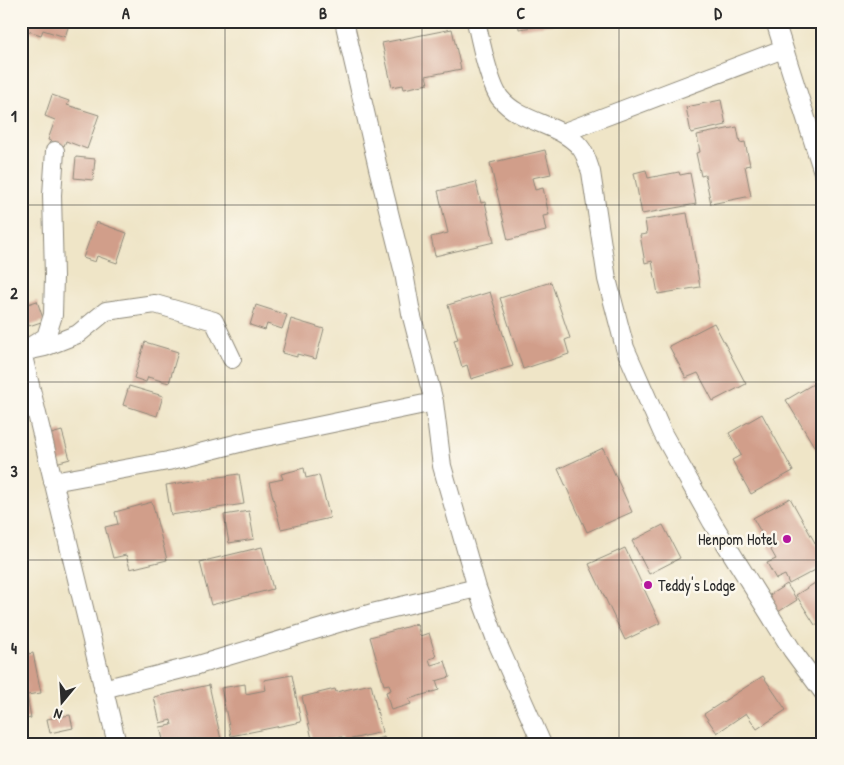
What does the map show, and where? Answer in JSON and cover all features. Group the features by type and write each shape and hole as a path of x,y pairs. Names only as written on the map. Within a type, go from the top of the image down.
{"street":[{"path":"344,21 404,273 411,313 434,402 442,466 478,588 512,680 542,744"},
{"path":"476,21 488,71 499,97 512,109 562,133 580,148 586,158 590,172 607,279 625,348 663,434 712,522 792,650 823,692"},
{"path":"775,21 823,172"},
{"path":"562,133 783,49"},
{"path":"22,350 46,337 53,315 52,195 55,151"},
{"path":"22,350 45,347 78,334 106,311 155,304 214,321 232,359"},
{"path":"22,350 117,744"},
{"path":"53,482 168,461 251,440 434,402"},
{"path":"103,689 198,665 372,614 478,588"}],"building":[{"path":"28,21 70,21 65,37 43,30 41,35 25,30"},
{"path":"518,21 554,21 554,24 519,29"},
{"path":"452,29 461,69 426,76 428,84 404,89 403,85 392,87 382,43"},
{"path":"52,95 69,101 67,105 99,115 87,149 66,141 64,146 48,140 55,120 45,116"},
{"path":"721,100 726,125 691,133 686,107"},
{"path":"737,127 740,143 745,142 750,165 745,166 751,196 711,204 705,175 701,176 696,153 700,152 697,135"},
{"path":"545,150 551,174 532,178 535,190 543,188 549,215 543,216 546,231 508,240 490,163"},
{"path":"76,157 95,159 93,180 74,178"},
{"path":"646,170 648,178 679,172 680,175 690,173 696,204 642,214 634,173"},
{"path":"476,182 481,203 485,202 494,242 435,256 431,237 448,233 438,191"},
{"path":"687,213 700,287 658,294 652,261 645,263 640,235 647,234 645,220"},
{"path":"96,222 127,233 117,263 97,256 95,262 83,258"},
{"path":"551,282 570,338 565,340 569,354 523,369 500,298"},
{"path":"490,292 513,366 471,379 467,365 462,367 454,340 458,339 448,305"},
{"path":"37,301 44,321 29,326 22,306"},
{"path":"256,305 287,315 282,329 267,324 265,330 250,325"},
{"path":"291,319 324,329 316,359 297,354 297,357 282,353"},
{"path":"714,323 746,384 713,401 698,373 686,378 669,346"},
{"path":"145,342 178,352 169,383 148,377 146,382 134,378"},
{"path":"820,380 823,385 823,454 820,456 786,400"},
{"path":"129,386 163,396 157,416 123,405"},
{"path":"762,414 793,471 751,494 732,460 741,455 729,433"},
{"path":"62,431 70,459 52,464 44,436"},
{"path":"603,448 632,512 587,532 558,469"},
{"path":"304,468 306,478 319,475 330,518 281,529 269,482 283,479 281,474"},
{"path":"239,474 244,504 171,515 166,485"},
{"path":"790,498 823,557 823,566 789,584 785,575 776,579 767,563 776,559 753,518"},
{"path":"152,502 167,560 130,569 126,555 113,558 105,527 118,524 115,512"},
{"path":"249,511 254,539 229,543 224,515"},
{"path":"663,525 680,558 649,574 632,541"},
{"path":"262,547 273,589 211,605 200,562"},
{"path":"625,548 660,623 625,640 589,564"},
{"path":"823,578 823,620 815,625 796,595"},
{"path":"787,584 797,600 778,612 768,596"},
{"path":"417,624 420,636 429,633 436,657 429,659 431,665 445,661 450,677 436,681 439,690 409,699 411,704 391,710 386,692 391,690 389,684 384,685 370,637"},
{"path":"25,639 28,654 33,653 41,693 27,695 31,718 21,720 21,640"},
{"path":"292,675 301,722 231,736 221,688 245,684 246,694 266,690 264,680"},
{"path":"763,676 786,710 757,729 746,713 717,733 704,714"},
{"path":"371,684 382,732 343,741 342,737 313,743 302,697 335,689 336,692"},
{"path":"209,685 222,744 199,744 197,739 192,740 193,744 164,744 160,727 172,725 171,720 160,723 154,697"},
{"path":"70,715 73,728 50,733 47,719"},
{"path":"384,737 386,744 362,744 362,743"}],"place":[{"name":"Henpom Hotel","path":"787,539"},
{"name":"Teddy's Lodge","path":"648,585"}]}
